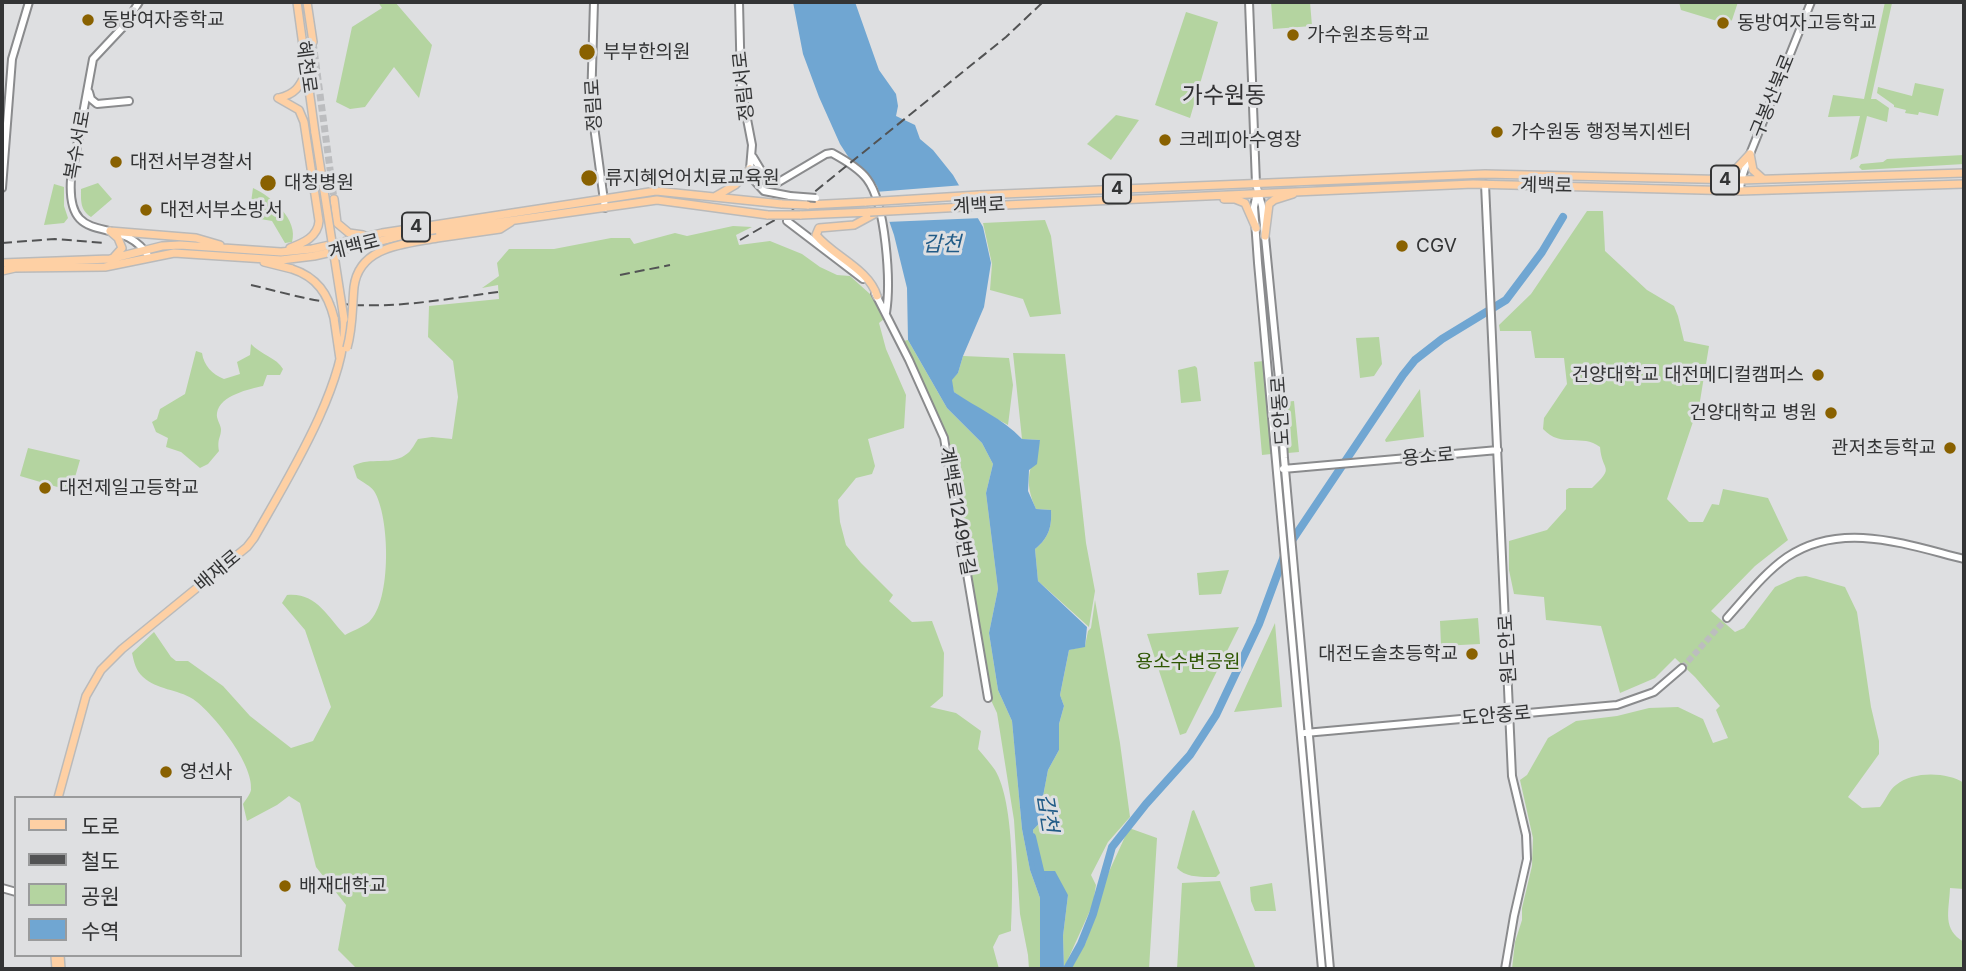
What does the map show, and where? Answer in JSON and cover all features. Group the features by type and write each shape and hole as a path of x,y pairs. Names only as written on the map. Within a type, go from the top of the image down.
{"main road":[{"name":"혜천로","path":"297,2 344,319"},
{"path":"307,2 313,42"},
{"path":"281,252 306,241 319,226 304,122 299,110 278,98 298,89 307,68"},
{"path":"304,122 311,103"},
{"path":"1709,180 1737,168 1750,154"},
{"path":"1750,154 1753,170 1764,180"},
{"path":"715,196 735,185 750,169"},
{"name":"계백로","path":"2,271 15,268 105,267 180,245 281,252 656,191 807,205 979,195 1485,174 1764,180 1964,173"},
{"name":"계백로","path":"2,263 174,253 281,260 314,256 402,236 657,200 779,216 1485,184 1740,191 1955,184 1964,186"},
{"path":"1265,236 1271,202 1298,191"},
{"path":"1206,196 1236,199 1245,203 1256,228"},
{"path":"334,199 337,223 349,233 367,236"},
{"path":"873,213 854,225 819,228 816,235 864,277 877,296"},
{"path":"335,377 347,348 354,317 354,286 361,266 380,250 500,229 518,218"},
{"path":"110,231 196,238 228,248"},
{"path":"105,259 118,254 122,248 110,231"},
{"path":"387,239 401,248 402,236"},
{"path":"257,260 292,269 309,276 318,284 326,294 334,318 340,361"},
{"name":"배재로","path":"59,796 86,696 101,670 122,649 252,542 293,467 335,377 340,361 344,319"}],"street":[{"name":"복수서로","path":"139,2 124,26 93,59 71,179 71,206 75,216 84,224 133,240 147,254"},
{"name":"정림로","path":"594,2 591,104 605,208"},
{"name":"정림서로","path":"739,2 741,88 753,157 750,169"},
{"path":"1249,2 1257,193"},
{"name":"구봉산북로","path":"1740,191 1750,154 1811,2"},
{"path":"2,188 12,59 29,3"},
{"path":"89,83 91,99 97,104 129,101"},
{"path":"753,157 765,177 777,183 832,153 867,178 879,201 886,255 886,313"},
{"path":"750,169 753,179 764,191 816,198 825,204"},
{"name":"원도안로","path":"1485,184 1513,776 1526,835 1527,859 1505,969"},
{"name":"도안동로","path":"1257,193 1254,207 1300,733"},
{"name":"도안동로","path":"1257,193 1261,202 1279,379 1330,969"},
{"name":"계백로1249번길","path":"779,216 860,277 877,296 944,438 988,698"},
{"name":"용소로","path":"1286,469 1498,450"},
{"path":"1277,469 1286,469"},
{"path":"1727,618 1761,580 1789,556 1810,545 1830,540 1865,537 1964,559"},
{"name":"도안중로","path":"1300,733 1602,707 1634,700 1663,686 1682,668"},
{"path":"1300,733 1322,969"}],"green space":[{"path":"378,2 395,2 432,45 419,98 394,67 365,107 350,109 336,102 352,27 382,8"},
{"path":"1271,2 1310,2 1312,26 1273,29"},
{"path":"1679,2 1738,2 1732,20 1727,24 1681,10"},
{"path":"1885,2 1892,3 1871,99 1876,99 1889,108 1887,122 1867,116 1858,156 1850,160 1860,116 1828,117 1833,95 1864,99"},
{"path":"1186,12 1218,22 1190,118 1155,105"},
{"path":"1915,83 1944,89 1938,116 1919,112 1918,115 1905,113 1906,110 1894,107 1877,93 1878,87 1912,96"},
{"path":"1116,115 1139,120 1111,160 1087,144"},
{"path":"1964,155 1964,164 1862,170 1859,167 1861,164 1883,162 1887,159"},
{"path":"98,183 112,199 91,217 83,208 81,189"},
{"path":"54,184 64,187 64,206 68,218 64,223 44,225"},
{"path":"253,188 282,210 291,225 292,242 285,243 272,221 249,217"},
{"path":"1587,211 1603,211 1605,251 1647,290 1674,306 1684,341 1709,346 1700,401 1667,499 1689,522 1703,522 1712,504 1719,505 1723,489 1768,498 1788,540 1755,566 1711,611 1735,632 1744,628 1775,587 1797,577 1806,576 1845,587 1857,612 1871,707 1879,741 1879,754 1848,797 1862,808 1880,807 1894,787 1911,777 1939,775 1964,783 1964,889 1950,888 1948,919 1952,931 1964,942 1964,969 1512,969 1515,942 1532,866 1533,838 1520,780 1527,775 1548,738 1576,721 1617,716 1649,708 1678,707 1703,719 1713,743 1728,738 1716,710 1720,706 1675,658 1655,678 1620,693 1601,626 1546,620 1544,597 1514,594 1509,570 1509,541 1547,530 1566,509 1566,490 1592,488 1606,472 1600,447 1586,441 1557,438 1543,429 1544,418 1567,384 1564,358 1535,358 1531,331 1500,331 1499,325 1531,294"},
{"path":"1045,220 1051,236 1061,314 1030,317 1023,299 990,290 992,264 983,223"},
{"path":"733,226 752,227 736,235 739,245 770,241 802,254 837,275 850,276 870,294 884,319 879,323 886,349 906,395 904,428 868,439 875,466 872,474 856,478 838,500 840,522 846,545 893,595 889,601 912,622 932,621 944,653 943,696 930,707 956,713 981,731 978,749 995,770 1002,785 1009,825 1012,894 1011,931 999,935 993,947 999,969 357,969 338,950 346,905 316,867 300,803 289,796 247,821 243,804 251,790 250,779 231,740 211,715 193,699 154,685 143,677 137,669 132,653 154,632 171,657 176,661 188,661 223,686 250,716 291,748 313,741 331,707 305,630 282,603 287,595 306,597 320,607 345,635 369,622 376,611 385,578 386,538 383,519 374,491 357,478 353,466 395,460 409,452 418,439 452,439 458,397 453,361 428,337 429,306 499,299 498,285 482,288 499,276 497,263 509,249 554,249 611,238 630,238 634,244 675,233 687,236"},
{"path":"1379,337 1382,364 1374,376 1360,378 1356,338"},
{"path":"908,340 947,408 982,443 993,464 986,493 998,589 989,633 998,690 1012,721 1022,829 1030,870 1040,898 1040,969 1029,969 1020,914 1014,820 997,713 989,696 949,438 903,341"},
{"path":"251,344 283,369 280,375 267,375 263,386 229,397 219,407 219,451 208,464 200,468 181,452 166,447 168,438 156,432 152,422 157,419 160,409 185,394 196,351 202,353 209,369 224,379 240,374 237,362 250,355"},
{"path":"1013,353 1065,354 1086,543 1095,591 1089,627 1038,581 1035,549 1044,541 1049,531 1051,510 1036,509 1032,499 1029,475 1040,440 1022,439"},
{"path":"963,356 1009,358 1013,385 1008,425 954,392 951,380 958,373"},
{"path":"1264,361 1271,454 1262,455 1254,362"},
{"path":"1195,366 1201,401 1181,403 1178,370"},
{"path":"1420,389 1424,437 1386,442 1385,440"},
{"path":"1294,401 1299,452 1288,453 1284,402"},
{"path":"28,448 80,460 71,491 20,476"},
{"path":"1229,570 1221,594 1199,595 1197,573"},
{"path":"1095,600 1130,817 1108,842 1091,875 1096,885 1093,904 1064,968 1063,936 1068,895 1037,871 1033,830 1048,814 1041,807 1048,770 1059,750 1059,724 1064,706 1060,695 1069,650 1085,646"},
{"path":"1478,618 1480,644 1441,646 1440,621"},
{"path":"1275,623 1282,707 1234,712"},
{"name":"용소수변공원","path":"1239,627 1186,733 1180,735 1147,634"},
{"path":"1194,810 1220,873 1216,877 1190,875 1177,868"},
{"path":"1129,828 1157,838 1149,969 1071,969 1086,942 1107,876"},
{"path":"1220,881 1256,969 1177,969 1182,883"},
{"path":"1272,883 1276,911 1255,911 1250,887"}],"water":[{"name":"갑천","path":"793,2 855,2 879,70 896,94 896,116 915,125 920,139 933,150 953,175 983,227 991,263 984,307 958,373 952,380 954,392 998,419 1022,439 1040,440 1037,464 1029,470 1028,491 1036,509 1051,510 1051,516 1046,536 1035,549 1038,581 1087,627 1085,647 1069,650 1060,695 1064,706 1059,724 1059,750 1048,770 1041,807 1048,814 1033,830 1037,871 1055,871 1068,895 1063,936 1064,969 1040,969 1040,898 1030,870 1022,829 1012,721 998,690 989,633 998,589 986,493 993,464 982,443 947,408 908,340 907,288 894,235 877,186 870,176 853,164 840,144 819,97 803,54"}],"pier":[{"path":"964,185 982,218 886,222 875,192"}],"waterway":[{"path":"1067,969 1093,914 1112,847 1190,755 1216,715 1259,624 1287,548 1415,360 1442,339 1506,300 1542,252 1563,217"},
{"name":"갑천","path":"1032,837 1042,879"}],"tunnel":[{"path":"313,42 334,199"},
{"path":"1682,668 1727,618"}],"railway":[{"path":"740,240 792,210 1006,37 1043,2"},
{"path":"2,243 55,239 106,243"},
{"path":"620,275 670,265"},
{"path":"251,285 319,301 362,305 420,302 498,292"}],"place":[{"name":"동방여자중학교","path":"88,20"},
{"name":"동방여자고등학교","path":"1723,23"},
{"name":"가수원초등학교","path":"1293,35"},
{"name":"부부한의원","path":"587,52"},
{"name":"가수원동 행정복지센터","path":"1497,132"},
{"name":"크레피아수영장","path":"1165,140"},
{"name":"대전서부경찰서","path":"116,162"},
{"name":"류지혜언어치료교육원","path":"589,178"},
{"name":"대청병원","path":"268,183"},
{"name":"대전서부소방서","path":"146,210"},
{"name":"CGV","path":"1402,246"},
{"name":"건양대학교 대전메디컬캠퍼스","path":"1818,375"},
{"name":"건양대학교 병원","path":"1831,413"},
{"name":"관저초등학교","path":"1950,448"},
{"name":"대전제일고등학교","path":"45,488"},
{"name":"대전도솔초등학교","path":"1472,654"},
{"name":"영선사","path":"166,772"},
{"name":"배재대학교","path":"285,886"}],"district":[{"name":"가수원동","path":"1224,96"}]}
